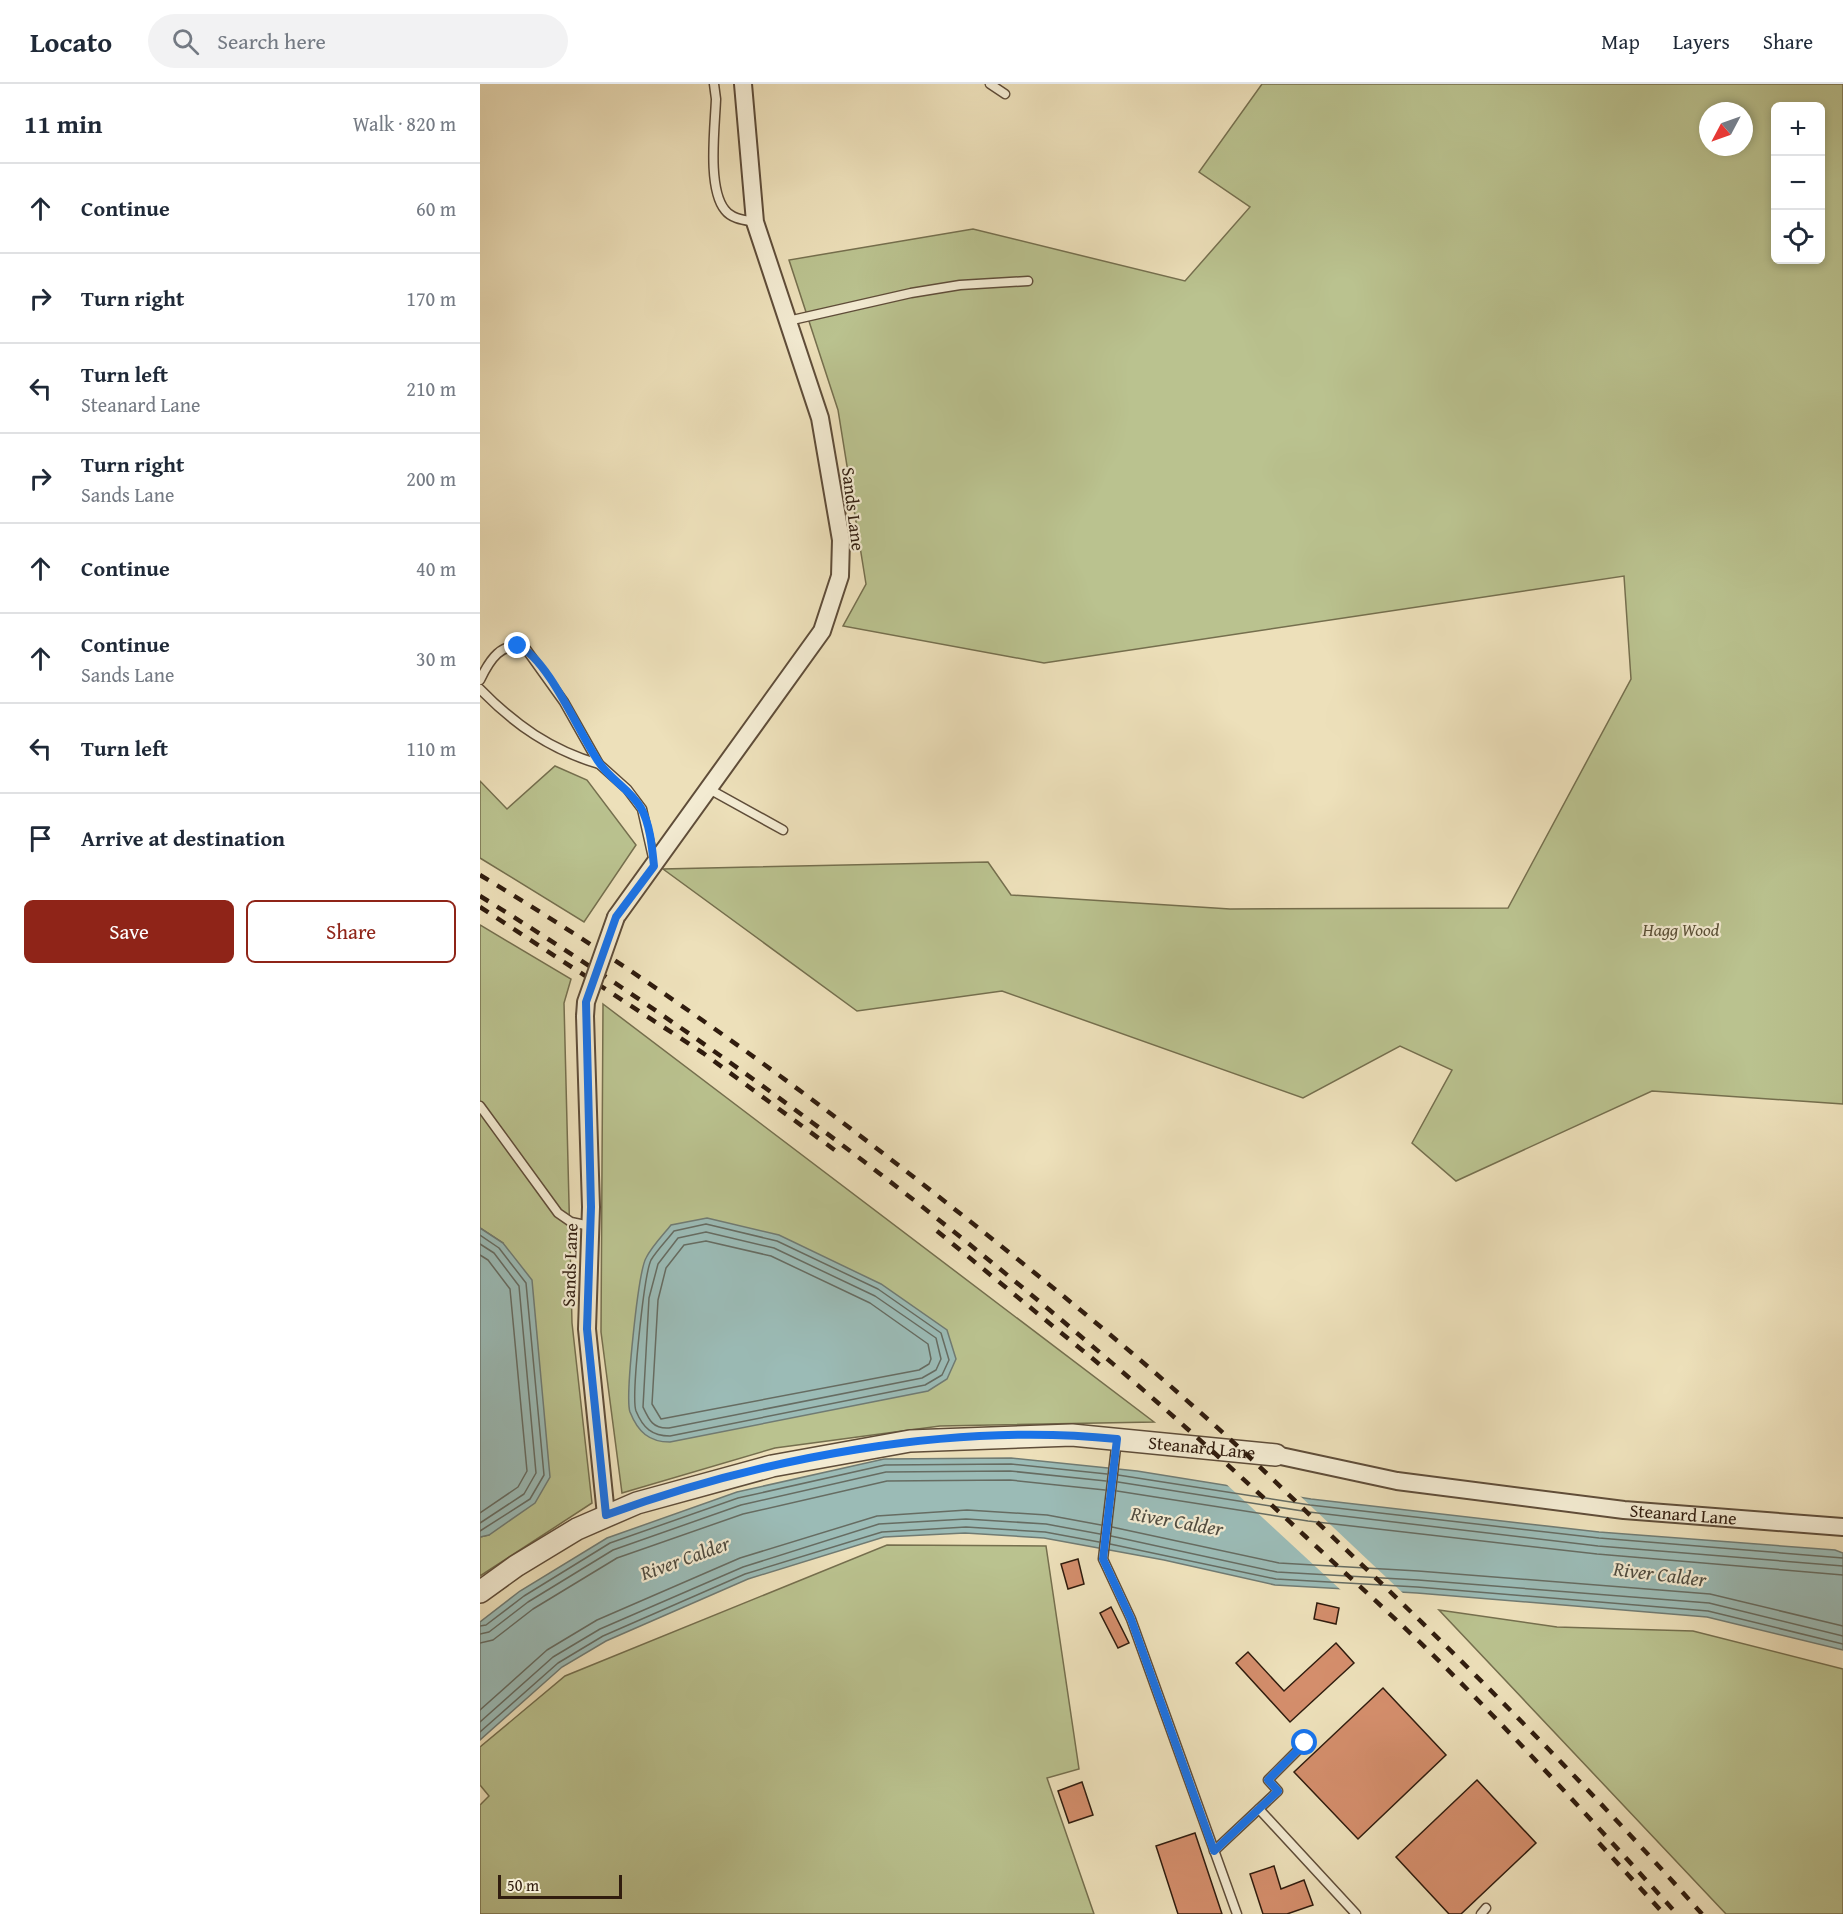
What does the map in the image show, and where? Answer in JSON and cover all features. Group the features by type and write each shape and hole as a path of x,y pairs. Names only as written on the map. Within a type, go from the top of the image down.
{"street":[{"name":"Sands Lane","path":"606,1515 587,1329 590,1226 586,1002 616,917 822,631 840,576 841,540 820,418 755,222 743,84"},
{"name":"Steanard Lane","path":"480,1592 516,1566 606,1515 637,1503 772,1467 910,1441 1072,1435 1116,1446 1276,1455 1397,1481 1613,1509 1843,1527"}],"lane":[{"path":"714,84 716,192 725,210 735,218 755,222"},
{"path":"990,84 1005,94"},
{"path":"788,321 911,293 960,285 1028,281"},
{"path":"480,680 487,666 502,648 518,646 526,649 564,702 599,764 627,789 642,809 654,866"},
{"path":"480,689 524,730 553,748 599,764"},
{"path":"709,789 783,830"},
{"path":"480,1106 558,1213 572,1222 590,1226"},
{"path":"1116,1446 1103,1559 1131,1619 1237,1914"},
{"path":"1214,1851 1278,1791 1268,1780 1305,1743"},
{"path":"1259,1809 1356,1914"}],"green space":[{"name":"Hagg Wood","path":"1262,84 1843,84 1843,1104 1652,1091 1456,1181 1412,1143 1452,1070 1400,1046 1303,1098 1002,991 857,1011 663,869 988,862 1011,895 1230,909 1508,908 1631,679 1624,576 1044,663 843,626 866,584 838,410 789,260 973,229 1185,281 1250,207 1199,172"},
{"path":"555,766 587,780 636,845 584,922 480,858 480,781 507,809"},
{"path":"480,925 571,979 564,1003 572,1323 592,1503 480,1576 480,1537 489,1535 503,1243 480,1228"},
{"path":"603,1004 1154,1422 940,1426 775,1448 622,1493 601,1332"},
{"path":"887,1545 1046,1546 1079,1769 1047,1778 1094,1914 480,1914 480,1805 489,1796 480,1785 480,1747 565,1676"},
{"path":"1439,1610 1557,1627 1693,1631 1843,1669 1843,1914 1726,1914"}],"water":[{"path":"707,1218 779,1235 881,1284 947,1330 956,1359 947,1379 928,1391 670,1442 650,1438 633,1419 629,1402 633,1335 643,1268 648,1254 671,1225"},
{"path":"480,1228 503,1243 532,1280 550,1477 535,1503 489,1535 480,1537"},
{"name":"River Calder","path":"1011,1458 1137,1471 1311,1499 1599,1532 1835,1550 1843,1553 1843,1650 1707,1617 1417,1593 1275,1585 1164,1560 1044,1538 965,1533 884,1537 748,1579 606,1641 562,1667 480,1740 480,1622 520,1591 607,1538 737,1492 884,1459"}],"pier":[{"path":"1224,1482 1298,1494 1406,1596 1343,1592"}],"building":[{"path":"1078,1559 1084,1584 1068,1589 1061,1564"},
{"path":"1317,1603 1339,1608 1336,1624 1314,1619"},
{"path":"1111,1607 1129,1643 1118,1648 1100,1613"},
{"path":"1336,1643 1354,1663 1290,1722 1236,1663 1248,1652 1284,1691"},
{"path":"1383,1688 1446,1755 1358,1839 1294,1772"},
{"path":"1477,1780 1536,1843 1461,1914 1449,1914 1396,1857"},
{"path":"1082,1782 1093,1815 1069,1823 1058,1791"},
{"path":"1195,1833 1222,1914 1178,1914 1156,1846"},
{"path":"1274,1866 1281,1889 1304,1880 1313,1905 1287,1914 1263,1914 1250,1874"}],"railway":[{"path":"480,875 605,954 786,1080 994,1240 1150,1369 1260,1467 1480,1679 1615,1819 1702,1914"},
{"path":"480,896 698,1040 804,1117 1010,1277 1110,1361 1209,1448 1432,1654 1526,1750 1677,1914"},
{"path":"480,907 703,1053 836,1151"},
{"path":"937,1231 1104,1368"},
{"path":"1599,1843 1664,1914"}],"route":[{"path":"518,646 526,649 545,674 564,702 599,764 627,789 642,809 650,834 654,866 616,917 586,1002 591,1207 587,1329 606,1515 637,1503 772,1467 910,1441 1072,1435 1117,1439 1103,1559 1131,1619 1214,1851 1278,1791 1268,1780 1305,1743"}]}
